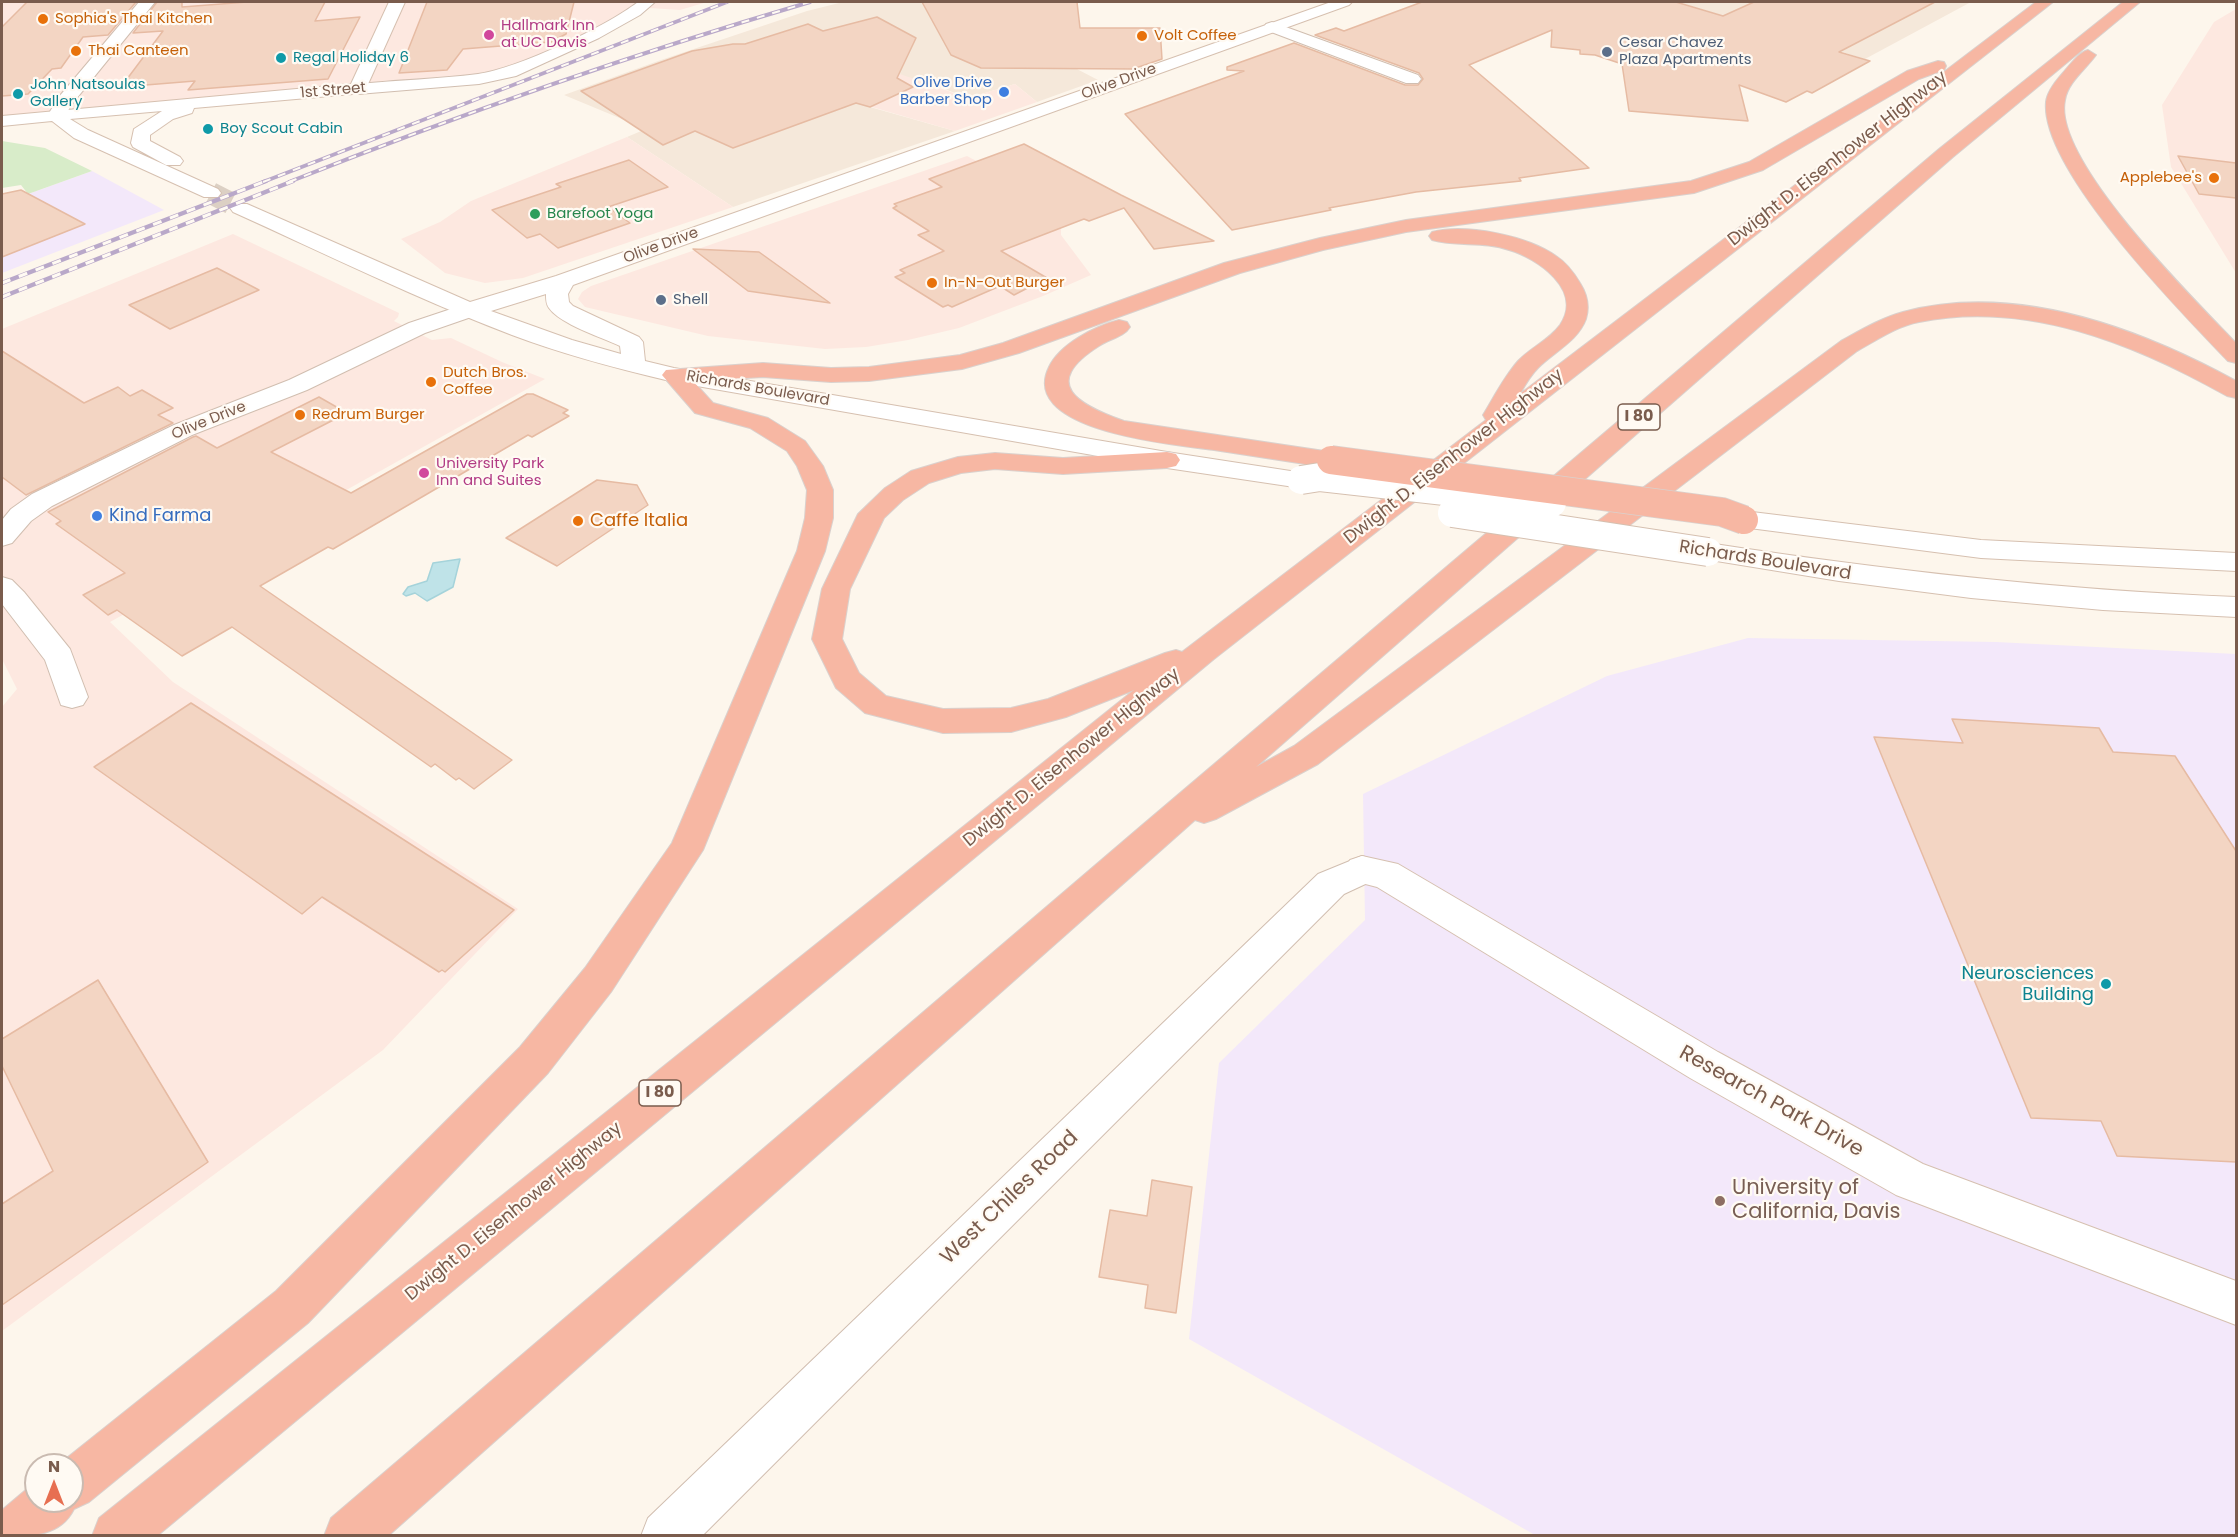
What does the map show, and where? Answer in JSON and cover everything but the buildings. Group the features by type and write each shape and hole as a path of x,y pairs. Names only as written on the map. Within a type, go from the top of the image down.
{"highway":[{"name":"Dwight D. Eisenhower Highway","path":"117,1536 1203,651 1976,52 2045,2"},
{"path":"2132,2 2061,87 2055,103 2056,125 2066,150 2092,192 2173,290 2236,356"},
{"name":"I 80","path":"349,1536 1152,837 1936,161 2132,2"},
{"path":"674,375 763,370 831,375 869,374 962,362 1011,348 1232,268 1320,244 1406,226 1694,187 1756,166 1913,75 1976,52"},
{"path":"1481,436 1526,367 1563,335 1574,319 1577,297 1569,280 1555,266 1538,255 1493,239 1463,236 1400,241 1237,282 1098,335 1069,355 1059,366 1054,378 1057,392 1065,403 1098,422 1120,428 1331,460 1722,512 1743,520"},
{"path":"1152,837 1306,755 1848,346 1886,325 1917,315 1943,311 1985,310 2033,315 2084,325 2132,340 2206,373 2236,391"},
{"path":"84,1475 292,1307 534,1060 598,980 686,850 811,551 819,519 820,490 810,466 796,446 759,423 704,408 674,375"},
{"path":"1167,460 1063,466 995,461 958,465 920,477 894,494 872,513 836,589 827,639 847,680 876,705 943,721 1011,720 1055,709 1203,651"},
{"path":"9,1536 37,1513"}],"street":[{"path":"147,2 64,102 57,115 65,124 81,134 211,193"},
{"path":"358,89 397,2"},
{"name":"1st Street","path":"2,121 208,101 479,79 510,72 593,35 634,12 646,2"},
{"name":"Olive Drive","path":"2,537 21,515 42,500 183,430 304,382 417,328 564,281 1344,2"},
{"path":"1272,27 1412,79"},
{"path":"184,179 181,165 140,143 141,133 167,116 208,101"},
{"name":"Richards Boulevard","path":"240,208 469,310 565,345 674,375 1167,460 1300,480 1320,477 1721,522 1743,520 1981,549 2111,558 2236,562"},
{"path":"564,281 557,294 558,305 569,315 631,342 634,365"},
{"name":"Richards Boulevard","path":"1300,480 1314,491 1837,573 1939,585 2150,604 2236,607"},
{"path":"2,587 59,657 72,697"},
{"name":"Research Park Drive","path":"1362,870 1385,874 1713,1070 1911,1180 2236,1304"},
{"name":"West Chiles Road","path":"666,1536 1331,884 1362,870"}],"shaded area":[{"path":"2,2 707,2 680,10 635,7 593,35 510,72 2,120"},
{"path":"843,2 1078,2 1073,67 1098,80 1037,102 1015,84 968,98 921,80 870,107 955,131 733,207 627,137 646,129 564,95 807,11"},
{"path":"1678,2 1971,2 1865,59"},
{"path":"2236,9 2236,273 2171,167 2162,105 2214,22"},
{"path":"900,74 968,98 1015,84 1037,102 955,131 844,99"},
{"path":"627,137 733,207 523,278 485,283 445,273 401,239 440,222 471,201"},
{"path":"967,156 1061,206 1061,235 1091,275 959,328 866,347 825,349 708,336 585,307 578,299 582,292 591,286"},
{"path":"92,171 164,210 2,273 2,257 85,224 28,194"},
{"path":"233,234 399,313 394,321 432,340 451,338 545,379 110,622 173,682 518,909 383,1050 2,1331 2,707 17,689 2,659 2,329"},
{"name":"University of California, Davis","path":"1748,638 1996,642 2236,654 2236,1535 1535,1535 1189,1339 1219,1063 1365,920 1363,794 1607,676"}],"green space":[{"path":"2,141 45,148 92,171 28,194 21,185 2,188"}],"water":[{"path":"460,559 453,587 427,601 415,593 406,596 403,594 408,587 427,581 433,563"}],"tunnel":[{"path":"211,193 240,208"}],"railway":[{"path":"263,182 727,2"},
{"path":"289,182 418,132 547,86 678,42 810,2"},
{"path":"2,283 266,181"},
{"path":"2,297 293,181"}],"place":[{"name":"Sophia's Thai Kitchen","path":"43,19"},
{"name":"Hallmark Inn at UC Davis","path":"489,35"},
{"name":"Volt Coffee","path":"1142,36"},
{"name":"Thai Canteen","path":"76,51"},
{"name":"Cesar Chavez Plaza Apartments","path":"1607,52"},
{"name":"Regal Holiday 6","path":"281,58"},
{"name":"Olive Drive Barber Shop","path":"1004,92"},
{"name":"John Natsoulas Gallery","path":"18,94"},
{"name":"Boy Scout Cabin","path":"208,129"},
{"name":"Applebee's","path":"2214,178"},
{"name":"Barefoot Yoga","path":"535,214"},
{"name":"In-N-Out Burger","path":"932,283"},
{"name":"Shell","path":"661,300"},
{"name":"Dutch Bros. Coffee","path":"431,382"},
{"name":"Redrum Burger","path":"300,415"},
{"name":"University Park Inn and Suites","path":"424,473"},
{"name":"Kind Farma","path":"97,516"},
{"name":"Caffe Italia","path":"578,521"},
{"name":"Neurosciences Building","path":"2106,984"},
{"name":"University of California, Davis","path":"1720,1201"}]}
